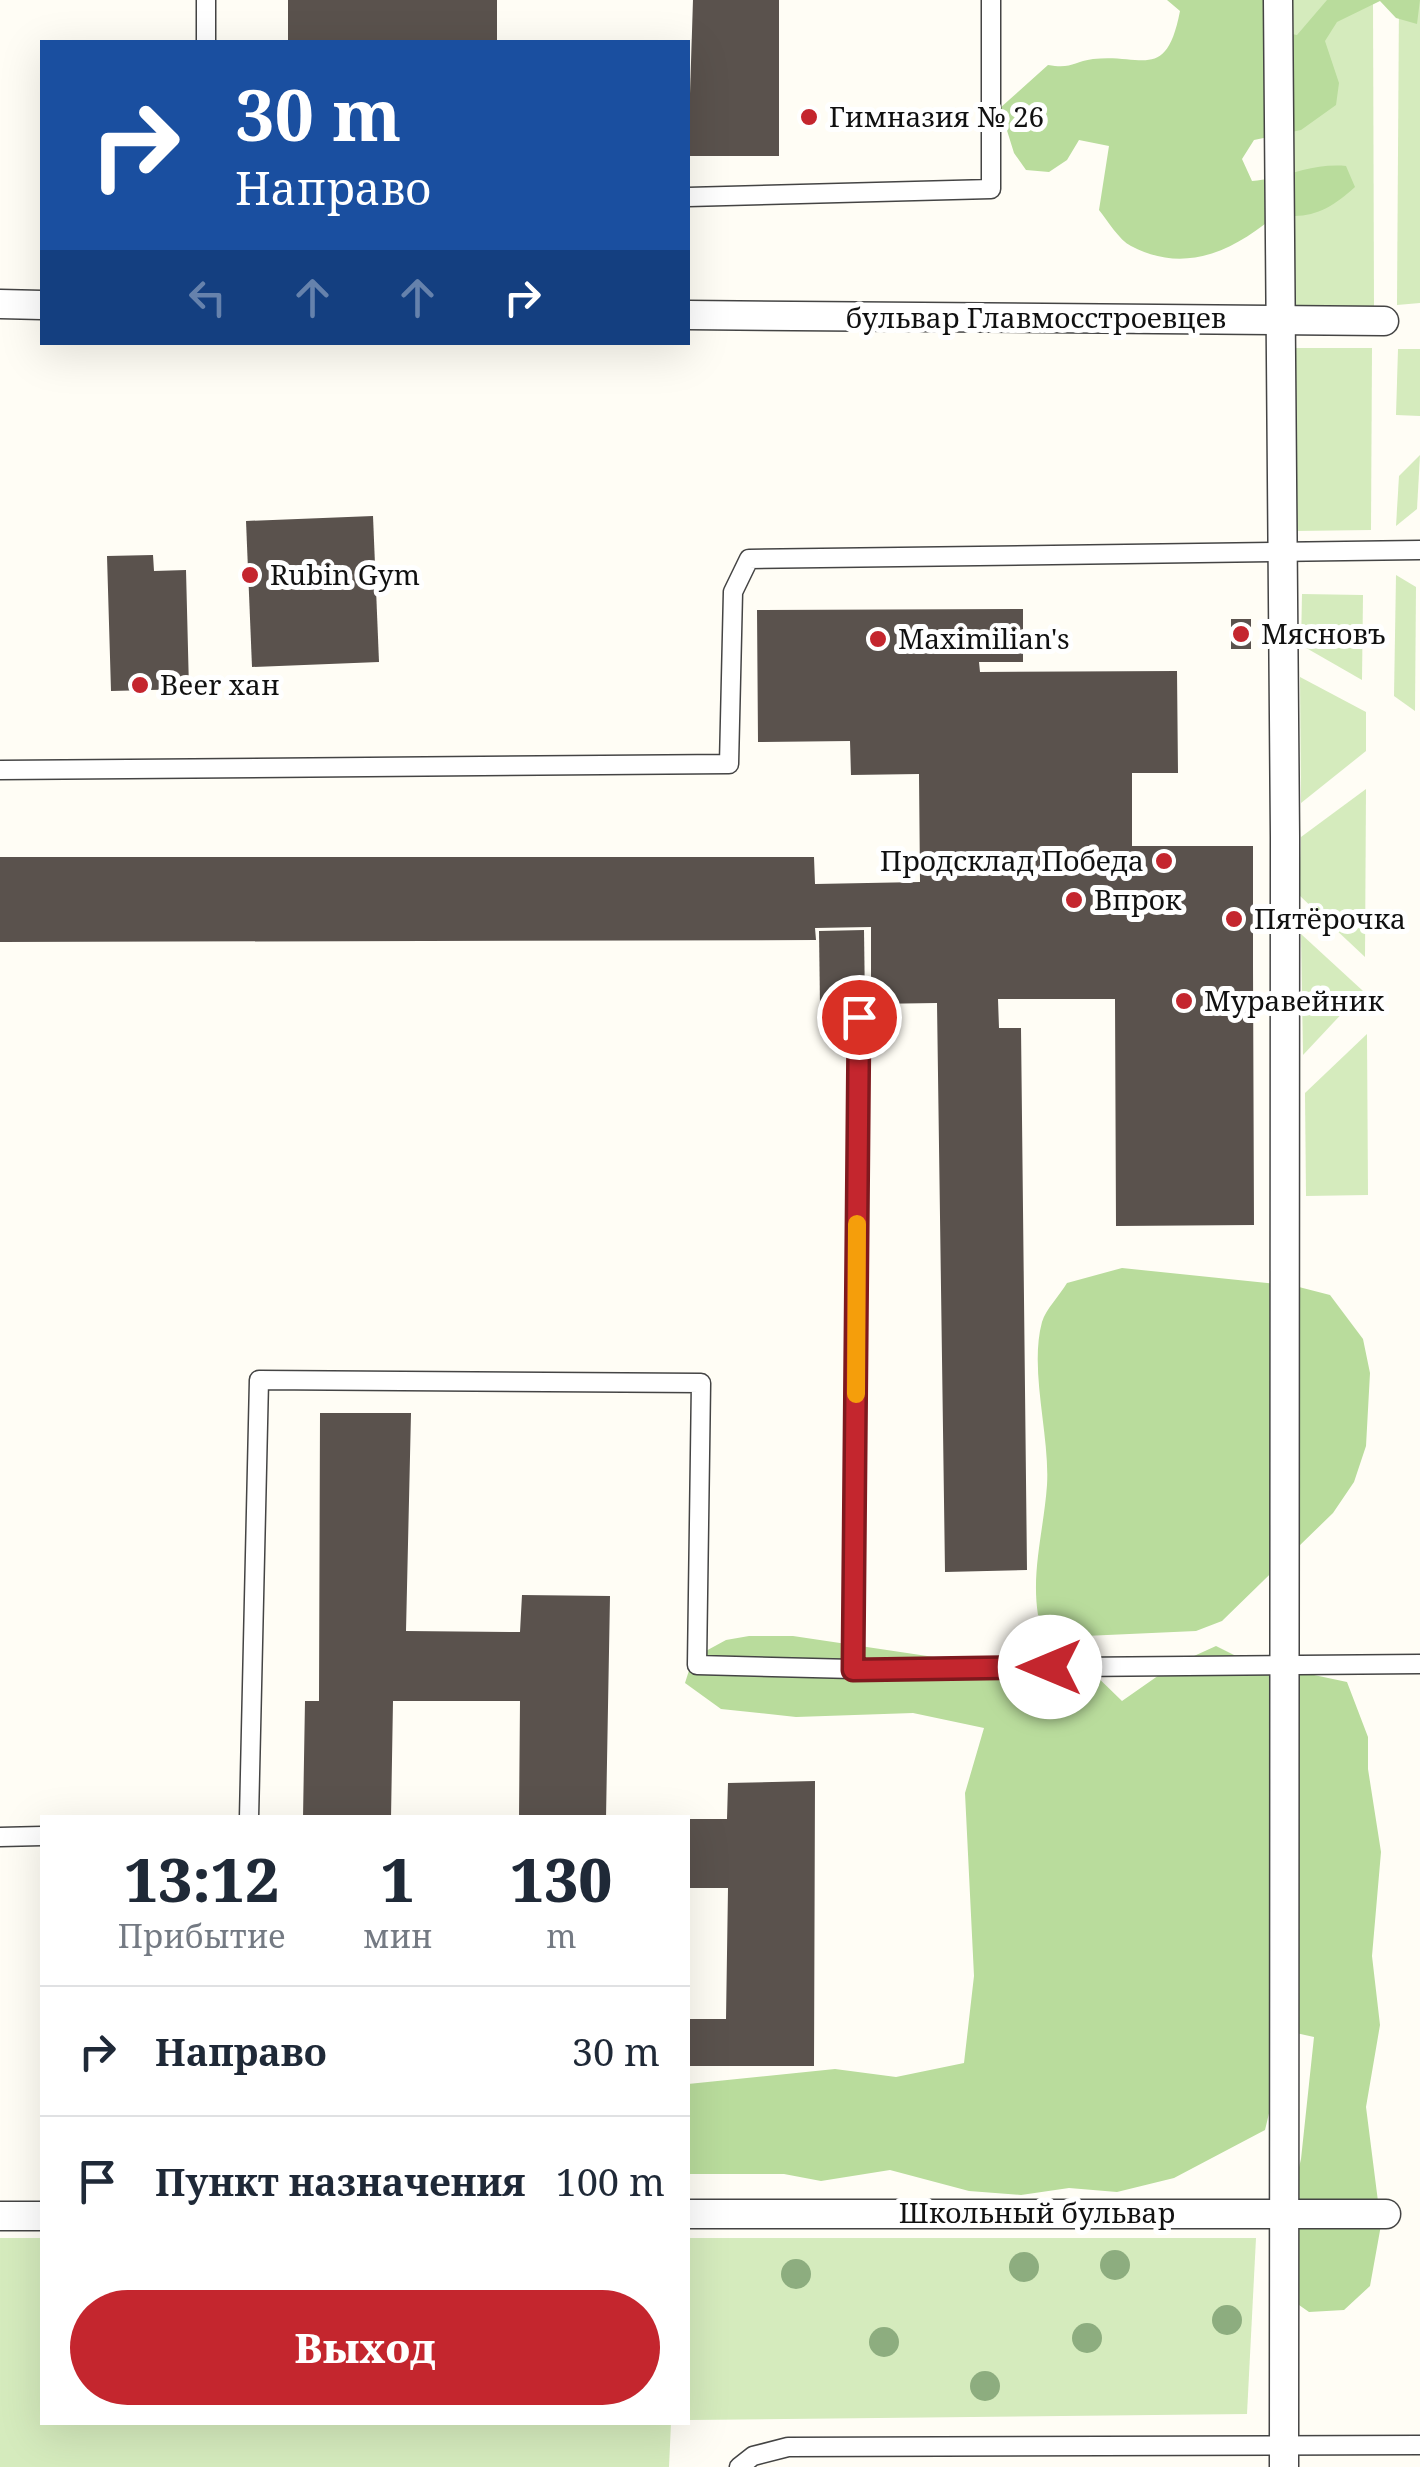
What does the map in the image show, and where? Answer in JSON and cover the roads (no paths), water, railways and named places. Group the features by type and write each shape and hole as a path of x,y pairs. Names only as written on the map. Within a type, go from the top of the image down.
{"street":[{"path":"1278,0 1284,2457"},
{"path":"0,304 40,305"},
{"name":"бульвар Главмосстроевцев","path":"690,316 1280,317 1384,321"},
{"name":"Школьный бульвар","path":"690,2214 1386,2214"},
{"path":"0,2216 40,2216"}],"lane":[{"path":"206,0 206,40"},
{"path":"690,197 991,189 991,0"},
{"path":"0,770 728,764 733,592 749,560 1420,550"},
{"path":"853,1670 859,1017"},
{"path":"248,1815 259,1380 701,1383 697,1665 853,1670 1420,1664"},
{"path":"0,1837 40,1836"},
{"path":"739,2467 753,2456 788,2447 1284,2457 1420,2445"}],"place":[{"name":"Гимназия № 26","path":"809,117"},
{"name":"Rubin Gym","path":"250,575"},
{"name":"Мясновъ","path":"1241,634"},
{"name":"Maximilian's","path":"878,639"},
{"name":"Beer хан","path":"140,685"},
{"name":"Продсклад Победа","path":"1164,861"},
{"name":"Впрок","path":"1074,900"},
{"name":"Пятёрочка","path":"1234,919"},
{"name":"Муравейник","path":"1184,1001"}]}
